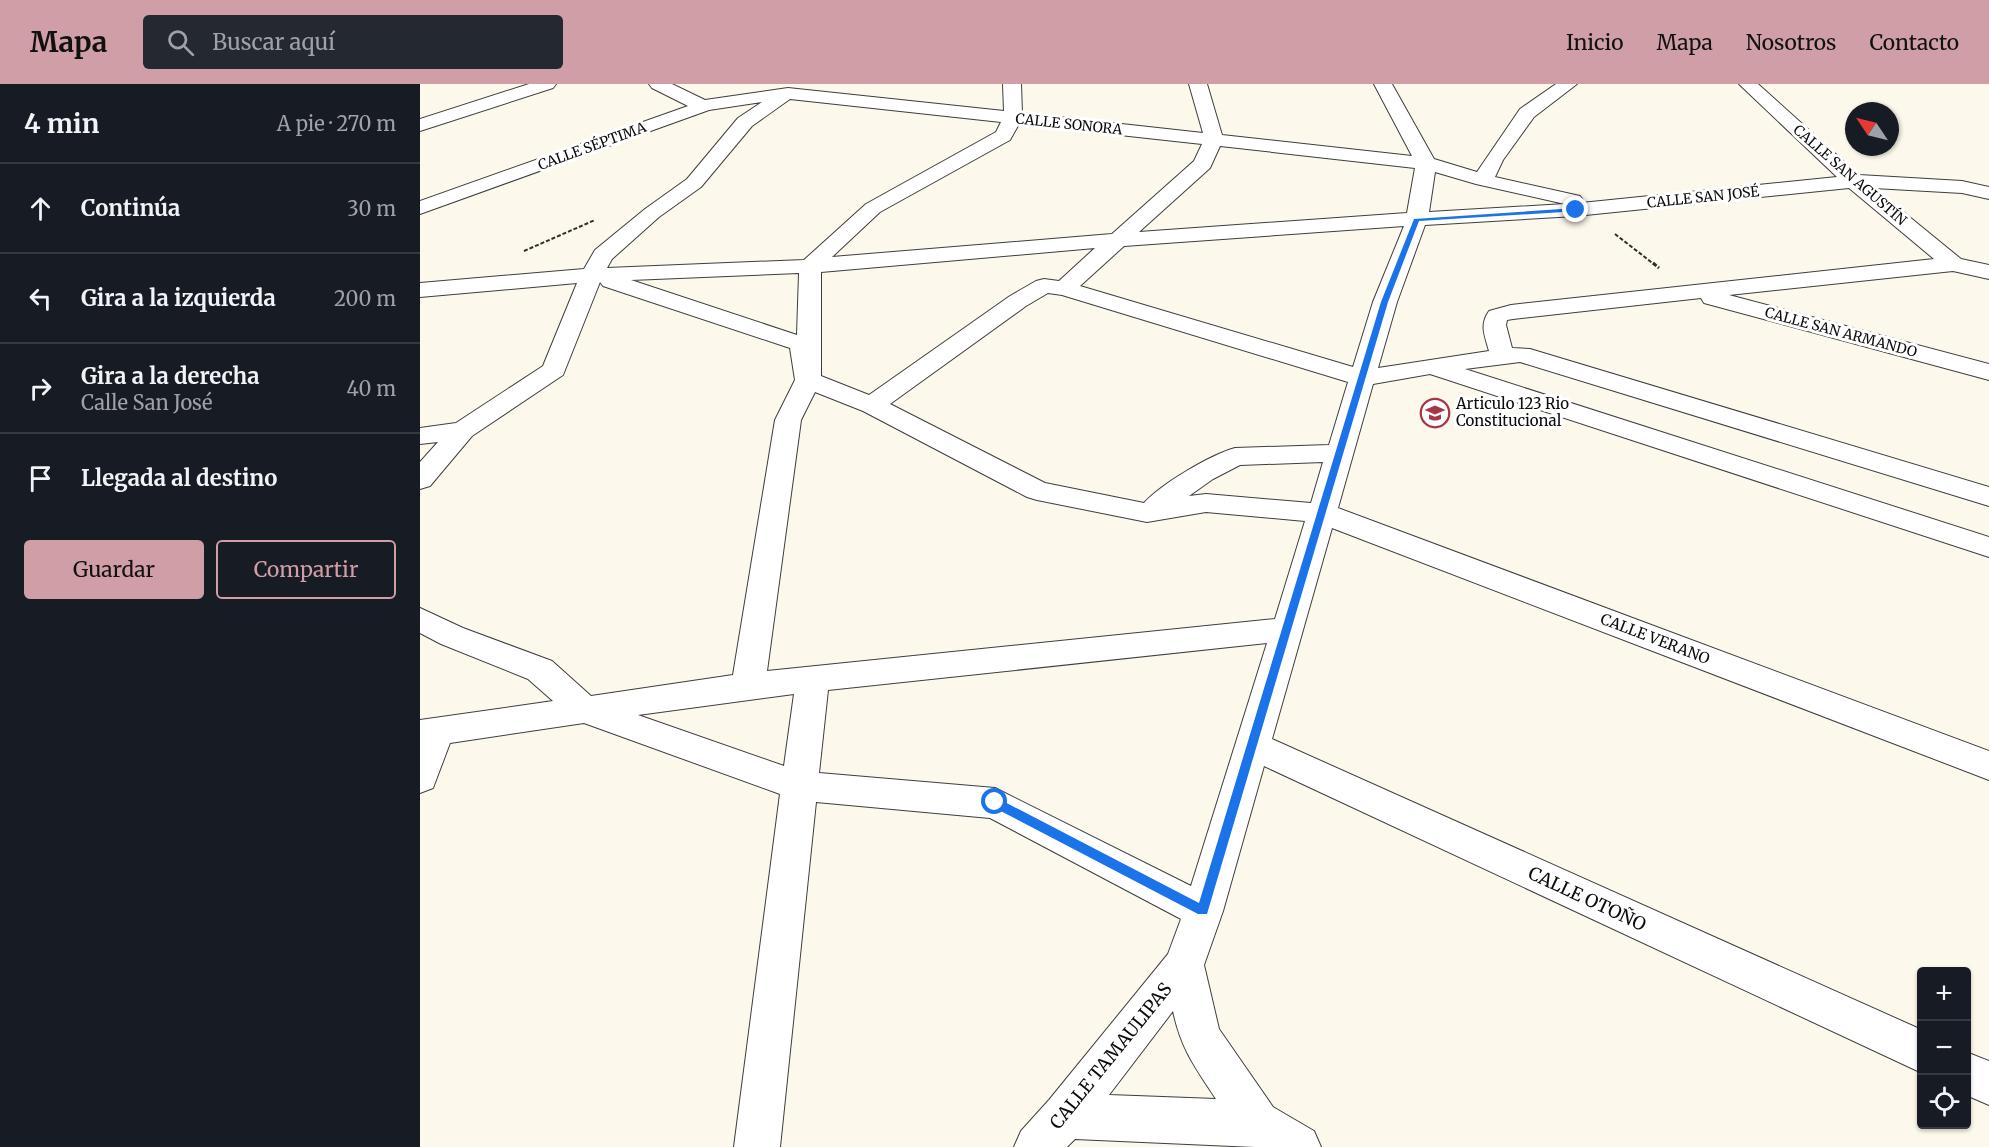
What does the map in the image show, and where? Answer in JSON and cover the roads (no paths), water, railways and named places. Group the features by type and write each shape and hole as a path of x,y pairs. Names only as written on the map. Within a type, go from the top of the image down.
{"street":[{"path":"420,125 547,84"},
{"path":"658,84 703,106"},
{"name":"CALLE SÉPTIMA","path":"420,208 765,84"},
{"path":"748,686 788,420 808,380 810,266 873,208 1003,136 1013,118 1012,84"},
{"path":"1064,288 1203,164 1214,139 1198,84"},
{"path":"1298,1147 1257,1123 1200,1037 1184,965 1203,911 1385,302 1417,219 1426,163 1383,84"},
{"path":"1483,180 1493,160 1527,113 1567,84"},
{"name":"CALLE SAN AGUSTÍN","path":"1748,84 1853,181 1953,264"},
{"name":"CALLE SONORA","path":"703,106 788,93 849,92 1013,118 1426,163 1483,180 1604,207"},
{"path":"420,480 462,430 554,370 592,275 603,255 652,213 694,183 745,122 788,93"},
{"name":"CALLE SAN JOSÉ","path":"420,290 592,275 810,266 1118,240 1576,210 1853,181 1962,188 1989,193"},
{"path":"1502,355 1494,325 1497,316 1511,312 1953,264 1989,272"},
{"path":"592,275 801,344 808,380"},
{"path":"872,405 1018,301 1044,286 1064,288 1363,378 1502,355 1521,354 1989,497"},
{"name":"CALLE SAN ARMANDO","path":"1694,293 1989,372"},
{"path":"1431,366 1989,547"},
{"path":"808,380 872,405 1037,491 1147,513 1203,473 1235,457 1341,453"},
{"path":"420,436 462,430"},
{"name":"CALLE VERANO","path":"1147,513 1206,503 1322,513 1989,766"},
{"path":"420,619 452,636 540,670 585,710 800,786 995,802 1203,911"},
{"path":"420,778 429,733 748,686 1287,629"},
{"path":"757,1147 812,680"},
{"name":"CALLE OTOÑO","path":"1252,745 1917,1051"},
{"name":"CALLE TAMAULIPAS","path":"1051,1131 1184,965"},
{"path":"1971,1075 1989,1083"},
{"path":"1051,1131 1257,1123"}],"place":[{"name":"Articulo 123 Rio Constitucional","path":"1435,413"}]}
